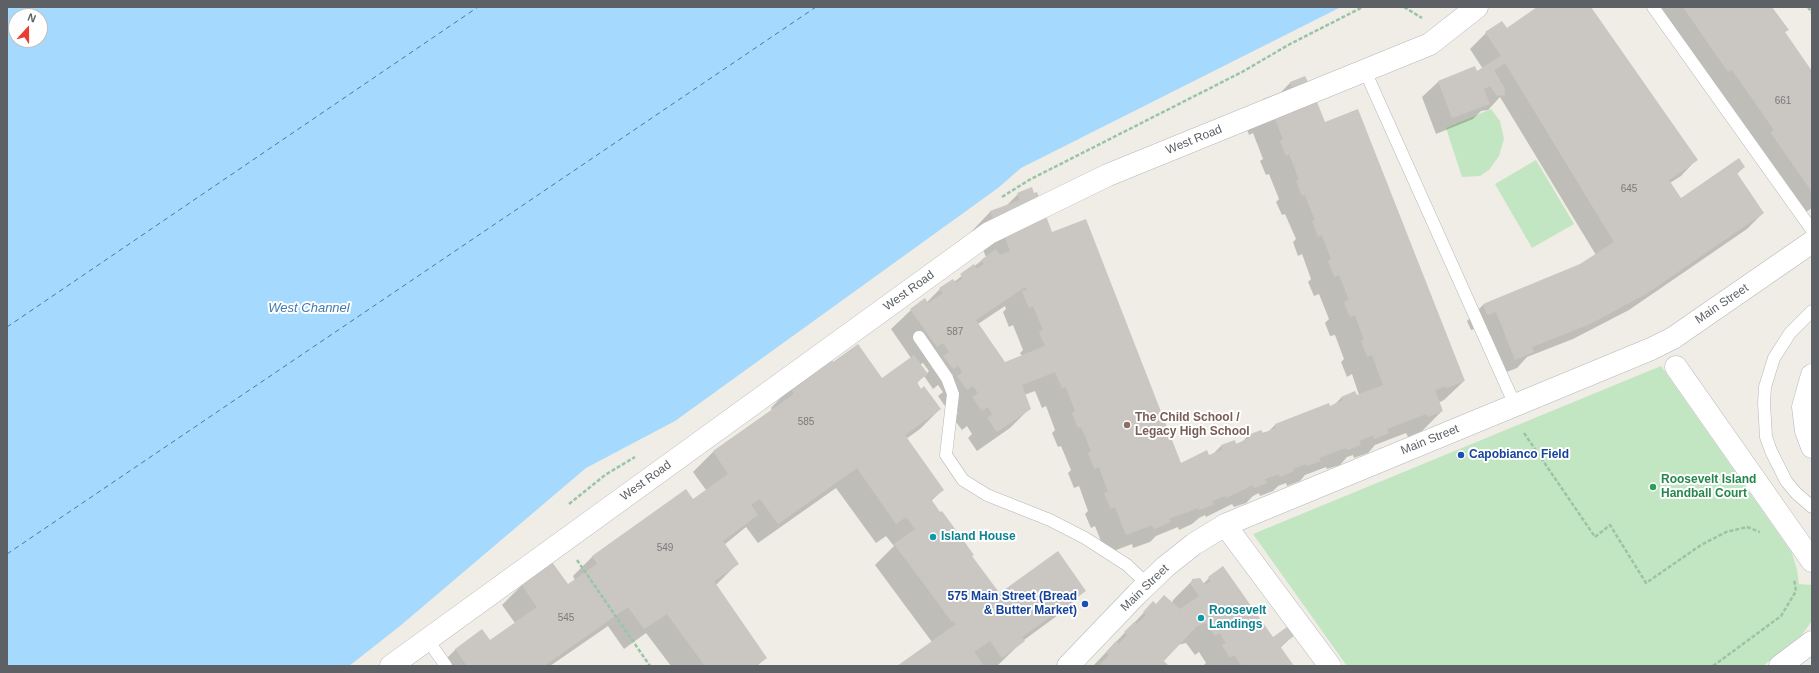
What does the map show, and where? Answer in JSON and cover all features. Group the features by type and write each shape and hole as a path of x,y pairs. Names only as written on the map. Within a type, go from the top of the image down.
{"street":[{"name":"West Road","path":"391,666 563,540 989,234 1108,175 1430,44 1477,7"},
{"name":"Main Street","path":"1068,666 1147,584 1194,544 1225,525 1633,357 1673,338 1812,242"},
{"path":"1676,367 1812,561"},
{"path":"1812,374 1803,407 1806,431 1812,447"},
{"path":"1225,525 1330,666"},
{"path":"1780,666 1812,642"}],"lane":[{"path":"1653,7 1812,230"},
{"path":"1365,71 1515,405"},
{"path":"1812,311 1790,333 1774,358 1765,387 1764,403 1766,437 1771,451 1786,480 1796,493 1812,507"},
{"path":"919,337 947,378 953,394 946,455 963,480 987,495 1050,520 1085,538 1127,565 1147,584"},
{"path":"426,639 446,666"}],"path":[{"path":"1808,7 1812,13"},
{"path":"1524,433 1595,537 1610,525 1646,583 1701,545 1726,532 1747,527 1762,533"},
{"path":"563,540 650,666"},
{"path":"1714,666 1781,616 1796,591 1794,575"}],"green space":[{"path":"1491,109 1500,121 1504,139 1499,156 1489,170 1480,176 1462,177 1446,128"},
{"path":"1536,160 1574,224 1532,248 1495,184"},
{"path":"1661,366 1792,553 1799,584 1812,585 1811,622 1801,636 1763,666 1347,666 1253,534"}],"water":[{"name":"West Channel","path":"7,7 1341,7 1021,168 998,188 675,421 586,468 400,626 349,666 7,666"}],"building":[{"path":"1537,7 1591,7 1698,160 1669,180 1681,198 1739,158 1745,167 1737,173 1764,213 1646,294 1590,324 1532,347 1534,352 1515,360 1496,312 1487,315 1483,304 1580,264 1614,242 1505,63 1494,70 1505,89 1505,95 1497,96 1490,86 1484,89 1490,104 1452,118 1438,81 1475,66 1477,71 1501,56 1485,32 1502,21 1507,28"},
{"path":"1683,7 1772,7 1789,30 1785,32 1812,71 1812,192 1770,132 1774,130 1732,70 1728,72"},
{"path":"1305,76 1309,82 1325,122 1358,109 1465,381 1446,388 1446,386 1435,390 1443,411 1428,417 1426,414 1387,429 1389,433 1374,439 1373,435 1359,441 1361,445 1347,450 1346,448 1319,458 1321,461 1307,466 1306,464 1293,469 1294,471 1280,477 1279,474 1265,479 1267,483 1254,488 1253,485 1226,498 1225,496 1212,501 1213,505 1199,510 1198,508 1169,519 1171,522 1154,529 1152,525 1126,535 1115,507 1111,509 1104,493 1108,492 1099,467 1094,469 1088,453 1091,451 1081,427 1078,428 1072,413 1075,411 1066,387 1062,388 1055,372 1022,385 1031,409 997,432 987,418 992,414 988,407 982,411 972,397 978,393 973,386 967,390 957,376 963,372 958,366 953,369 943,356 949,352 943,343 937,347 910,309 925,298 928,303 943,293 939,288 953,279 956,283 963,278 960,274 974,264 977,269 984,264 981,260 996,249 1000,255 1010,251 1001,226 996,227 990,211 1020,200 1017,193 1032,187 1034,193 1037,192 1052,232 1086,219 1181,463 1207,450 1209,455 1222,450 1221,445 1235,440 1236,444 1249,438 1248,435 1261,430 1263,433 1276,428 1275,424 1329,403 1330,406 1343,400 1341,397 1355,391 1357,395 1383,385 1372,355 1367,357 1361,341 1364,340 1355,315 1350,317 1344,302 1349,300 1339,275 1334,277 1328,261 1331,259 1322,235 1318,237 1312,221 1315,220 1305,195 1302,196 1296,181 1299,180 1289,154 1286,156 1280,141 1283,139 1273,114 1269,115 1263,99 1292,88 1290,82","holes":["1025,287 1027,290 1022,291 1029,308 1033,306 1043,330 1039,332 1045,346 1005,362 976,320"]},
{"path":"858,344 882,378 914,355 928,374 917,382 921,389 924,386 941,409 905,435 944,490 931,499 940,512 942,511 974,555 972,556 998,591 996,593 997,595 1058,551 1086,591 1022,637 1025,641 1002,658 990,641 974,652 983,664 981,666 897,666 956,624 953,621 952,622 894,544 915,529 906,517 896,524 857,468 778,524 760,499 751,505 758,515 723,541 739,564 714,581 767,658 757,665 758,666 705,666 667,614 644,629 628,607 544,666 467,666 455,649 482,629 490,640 537,607 521,584 552,562 568,584 597,564 592,556 686,489 693,499 728,474 713,451 794,394 790,387 831,358 833,362"},
{"name":"Roosevelt Landings","path":"1223,566 1273,637 1287,627 1294,630 1294,636 1280,646 1294,666 1242,666 1234,655 1230,658 1222,645 1226,643 1219,633 1215,636 1206,623 1197,626 1164,661 1169,666 1099,666 1109,655 1106,652 1116,641 1119,644 1127,635 1124,632 1134,622 1137,624 1146,615 1143,612 1153,601 1156,604 1164,595 1180,609 1199,596 1191,585 1192,579 1200,578 1205,585 1211,581 1208,577"}],"ferry route":[{"path":"7,327 478,7"},
{"path":"7,554 816,7"}],"place":[{"name":"The Child School / Legacy High School","path":"1127,425"},
{"name":"Capobianco Field","path":"1461,455"},
{"name":"Roosevelt Island Handball Court","path":"1653,487"},
{"name":"Island House","path":"933,537"},
{"name":"575 Main Street (Bread & Butter Market)","path":"1085,604"},
{"name":"Roosevelt Landings","path":"1201,618"}]}
